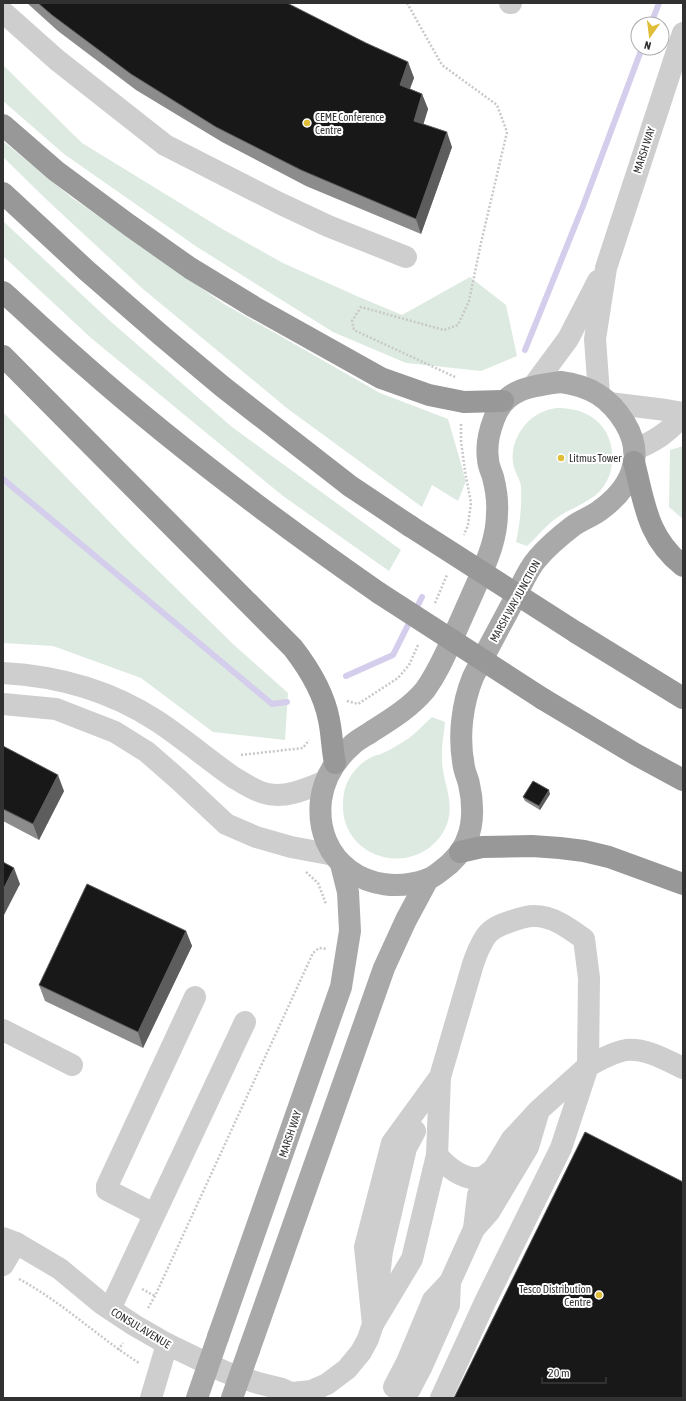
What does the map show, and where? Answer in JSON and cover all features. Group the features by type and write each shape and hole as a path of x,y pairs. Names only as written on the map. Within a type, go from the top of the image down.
{"highway":[{"path":"3,125 56,171 190,268 254,307 381,378 429,394 464,402 503,401"},
{"path":"3,193 86,270 162,336 223,387 350,486 577,633 683,698"},
{"path":"3,292 84,366 183,447 283,524 379,593 543,699 635,754 683,780"},
{"path":"3,356 293,648 309,670 320,691 329,720 330,772"},
{"path":"634,456 652,529 664,548 683,566"},
{"path":"460,852 482,847 532,846 584,851 609,858 683,884"}],"main road":[{"name":"MARSH WAY JUNCTION","path":"561,382 576,384 604,398 622,418 630,431 634,456 633,471 629,480 611,502 574,526 556,540 533,564 473,677 468,689 463,712 461,733 464,766 470,787 472,812 467,839 460,852 448,866 428,879 404,885 385,885 358,876 338,860 325,838 321,821 321,799 330,772 352,744 395,718 407,708 424,691 440,668 491,552 496,530 497,496 488,461 488,445 490,428 497,410 503,401 518,391 534,385 561,382"},
{"name":"MARSH WAY","path":"197,1398 341,987 350,931 348,892 338,860"},
{"path":"232,1398 384,968 406,920 428,879"}],"street":[{"path":"3,12 57,60 165,145 279,203 406,257"},
{"name":"MARSH WAY","path":"604,398 595,339 606,268 683,33"},
{"name":"MARSH WAY","path":"534,385 568,339 606,268"},
{"path":"604,398 627,406 654,408 683,414"},
{"path":"634,456 666,432 683,414"},
{"path":"3,673 22,674 74,684 106,694 158,721 224,771 246,785 266,794 282,796 330,772"},
{"path":"3,704 56,710 115,732 147,752 226,824 256,837 338,860"},
{"path":"298,1396 324,1386 347,1369 361,1352 368,1339 373,1324 382,1251 406,1148 440,1077 473,964 481,945 487,935 496,926 533,916 548,918 564,925 584,940 589,978 588,1066 561,1148 485,1302 441,1398"},
{"path":"154,1214 108,1190 107,1186 195,997"},
{"path":"110,1309 245,1022"},
{"path":"3,1030 72,1065"},
{"path":"474,1229 478,1195 512,1139 539,1110 588,1066 608,1056 626,1050 638,1050 661,1057 683,1068"},
{"path":"373,1324 412,1259 437,1156 440,1077"},
{"path":"387,1398 404,1367 434,1300 450,1282 474,1229 489,1212 528,1147 539,1110"},
{"path":"437,1156 443,1163 466,1176 477,1178 483,1177 494,1169"},
{"path":"8,1270 9,1240"},
{"name":"CONSUL AVENUE","path":"9,1240 60,1269 101,1303 167,1344 225,1372 298,1396"},
{"path":"402,1398 410,1389 421,1368 449,1305 450,1282"},
{"path":"151,1398 167,1344"}],"path":[{"path":"407,3 442,65 497,105 507,132 468,301 458,325 444,330 361,307 352,321 354,330 460,379"},
{"path":"240,756 303,748 310,737"},
{"path":"305,871 318,884 324,897 327,909"},
{"path":"144,1310 150,1307 313,953 319,948 329,949"},
{"path":"8,1270 40,1291 118,1350 158,1375"}],"shaded area":[{"path":"3,65 82,143 224,230 283,263 402,315 470,277 506,305 517,356 481,371 406,363 333,332 197,247 64,154 3,101"},
{"path":"3,141 71,197 224,304 380,393 448,419 466,481 458,501 432,485 422,507 288,409 143,289 48,201 3,157"},
{"path":"3,221 109,320 232,427 401,550 389,571 283,496 91,338 3,256"},
{"path":"557,408 572,409 585,413 591,416 602,426 610,441 612,450 611,469 604,486 598,493 554,520 527,546 516,542 519,528 521,486 513,463 514,447 520,431 531,419 546,410"},
{"path":"3,412 130,543 234,645 288,693 285,740 213,732 141,678 53,646 3,643"},
{"path":"683,446 683,519 669,507 670,450"},
{"path":"432,717 445,722 442,759 450,805 448,821 445,829 432,846 415,855 400,858 385,857 371,853 360,845 350,834 345,820 343,799 344,790 347,783 354,771 364,762 373,756 390,750 409,738"}],"building":[{"name":"CEME Conference Centre","path":"38,3 287,3 366,43 408,62 400,85 422,94 414,121 447,132 416,219 301,170 216,127 131,74"},
{"path":"3,746 58,775 33,824 3,809"},
{"path":"533,781 549,790 539,806 523,797"},
{"path":"3,862 14,868 3,890"},
{"path":"87,884 186,931 138,1032 39,985"},
{"name":"Tesco Distribution Centre","path":"585,1132 683,1182 683,1398 454,1398"}],"waterway":[{"path":"654,16 659,3"},
{"path":"525,350 583,206 639,56"},
{"path":"3,479 272,704 287,702"},
{"path":"346,676 393,655 422,597"}],"place":[{"name":"CEME Conference Centre","path":"307,123"},
{"name":"Litmus Tower","path":"561,458"},
{"name":"Tesco Distribution Centre","path":"599,1295"}]}
